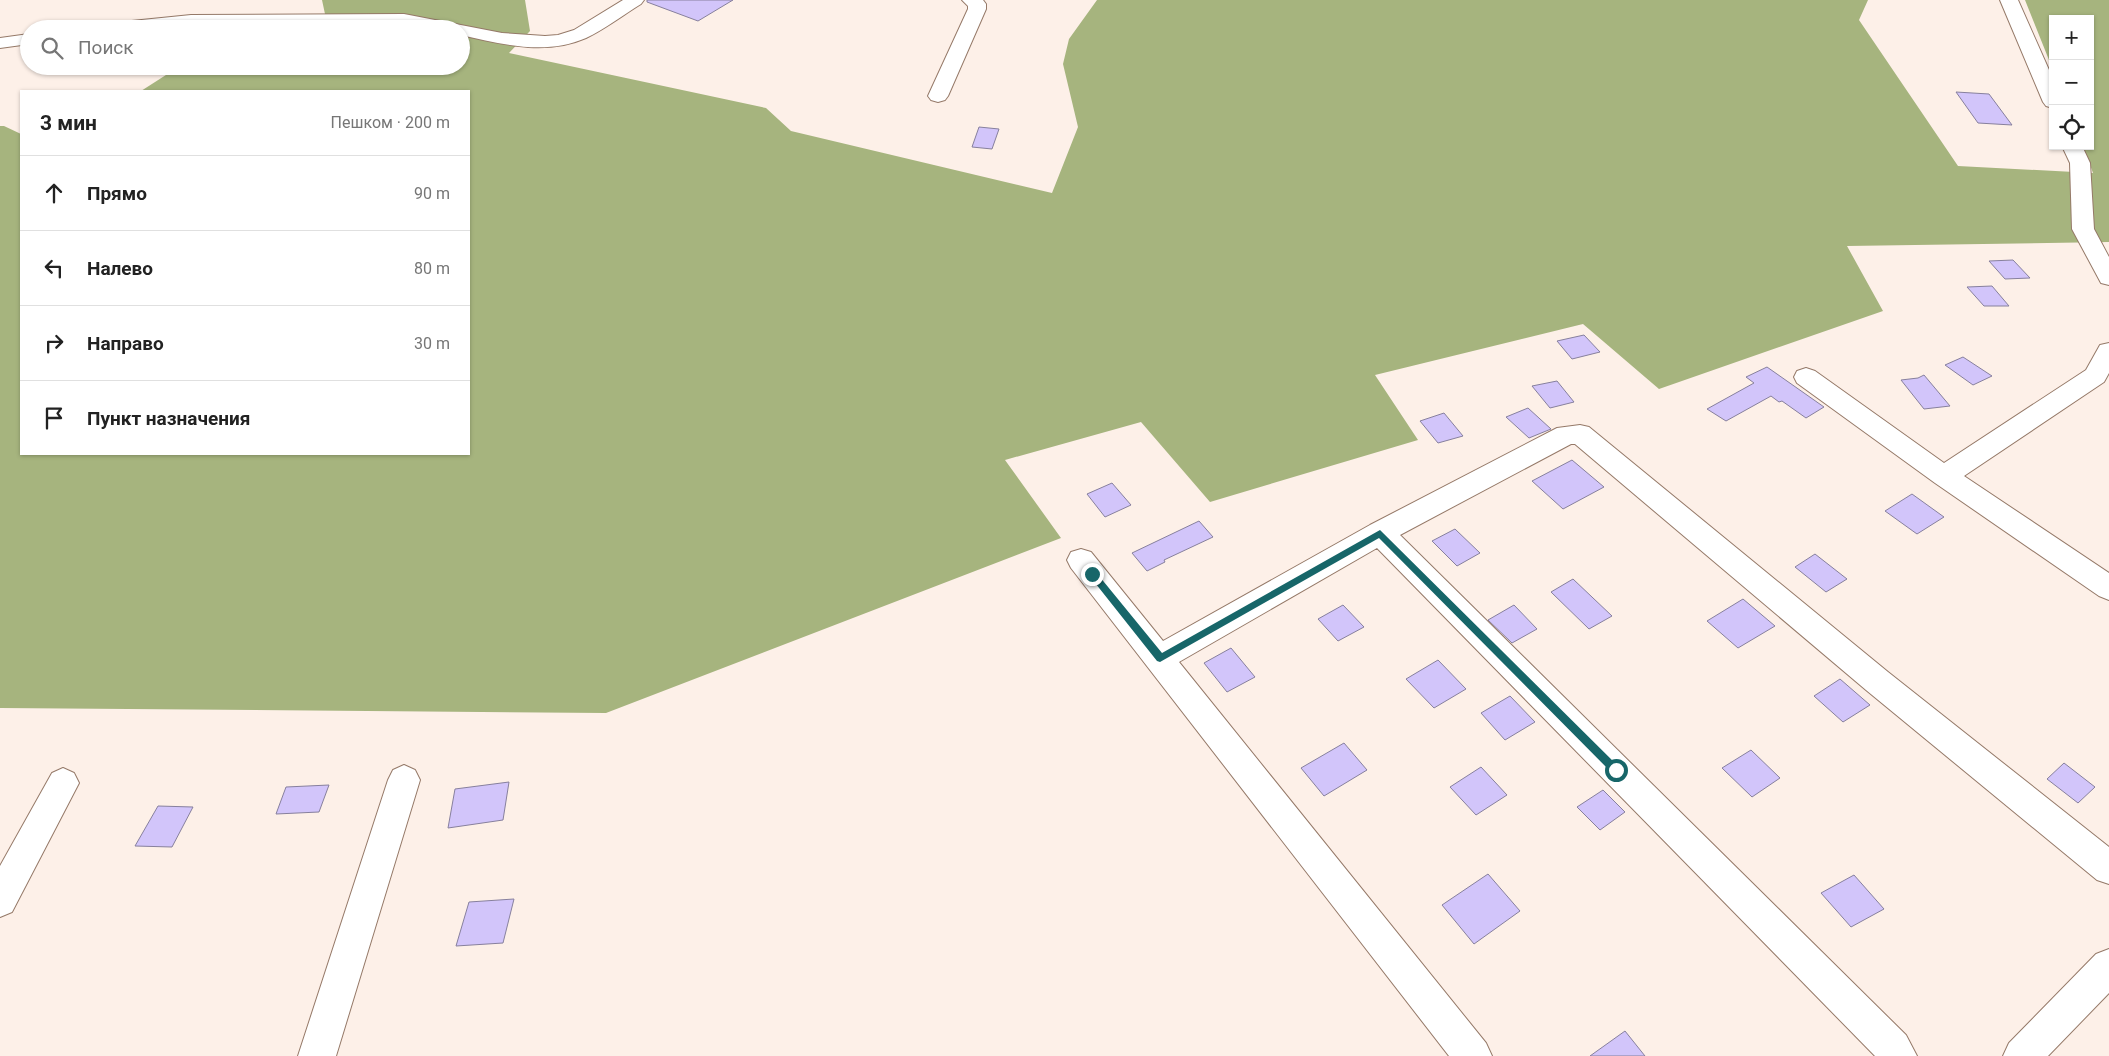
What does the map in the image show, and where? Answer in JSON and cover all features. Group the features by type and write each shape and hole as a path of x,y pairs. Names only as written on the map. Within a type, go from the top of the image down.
{"street":[{"path":"470,32 531,42 562,40 574,36 635,0"},
{"path":"938,96 977,9 977,4 971,0"},
{"path":"2009,0 2049,93"},
{"path":"191,20 409,20"},
{"path":"0,43 20,40"},
{"path":"2074,150 2080,163 2083,229 2109,278"},
{"path":"1944,476 2095,376 2109,351"},
{"path":"1806,377 1944,476 2109,588"},
{"path":"1160,658 1380,534 1566,435 1580,434 1885,688 2109,868"},
{"path":"1380,534 1886,1041 1898,1056"},
{"path":"1080,560 1160,658 1473,1056"},
{"path":"317,1056 404,780"},
{"path":"0,900 63,783"},
{"path":"2022,1056 2109,967"}],"green space":[{"path":"322,0 525,0 530,31 509,53 766,108 791,131 1052,193 1078,127 1063,64 1069,39 1097,0 1868,0 1859,20 1958,166 2093,173 2084,150 2094,150 2094,15 2049,15 2049,60 2025,0 2109,0 2109,242 1847,246 1883,311 1659,389 1583,324 1375,375 1418,440 1210,502 1141,422 1005,460 1061,538 606,713 0,708 0,126 20,134 20,455 470,455 470,90 143,90 166,75 470,75 470,20 310,20 325,14"}],"building":[{"path":"647,0 733,0 698,21 647,2"},
{"path":"1956,92 1989,94 2012,125 1978,123"},
{"path":"979,127 999,129 992,149 972,147"},
{"path":"2013,260 2030,278 2005,279 1989,261"},
{"path":"1992,286 2009,306 1984,306 1967,287"},
{"path":"1584,335 1600,352 1572,359 1557,341"},
{"path":"1963,357 1992,376 1973,385 1945,365"},
{"path":"1767,367 1824,407 1806,418 1782,401 1779,402 1771,396 1726,421 1707,409 1754,383 1746,377"},
{"path":"1924,375 1950,406 1924,409 1901,380 1918,378"},
{"path":"1557,381 1574,402 1550,408 1532,386"},
{"path":"1528,408 1551,429 1529,438 1506,417"},
{"path":"1444,413 1463,436 1438,443 1420,421"},
{"path":"1572,460 1604,487 1563,509 1532,481"},
{"path":"1112,483 1131,505 1105,517 1087,494"},
{"path":"1912,494 1944,517 1917,534 1885,511"},
{"path":"1199,521 1213,537 1164,560 1165,562 1147,571 1132,553"},
{"path":"1455,529 1480,553 1457,566 1432,541"},
{"path":"1815,554 1847,579 1826,592 1795,567"},
{"path":"1573,579 1612,616 1589,629 1551,592"},
{"path":"1743,599 1775,626 1738,648 1707,621"},
{"path":"1343,605 1364,627 1338,641 1318,619"},
{"path":"1514,605 1537,629 1512,643 1488,620"},
{"path":"1231,648 1255,677 1227,692 1204,663"},
{"path":"1438,660 1466,689 1434,708 1406,679"},
{"path":"1840,679 1870,705 1843,722 1814,696"},
{"path":"1510,696 1535,722 1505,740 1481,713"},
{"path":"1344,743 1367,770 1324,796 1301,768"},
{"path":"1751,750 1780,778 1752,797 1722,768"},
{"path":"2064,763 2095,787 2078,803 2047,779"},
{"path":"1481,767 1507,795 1476,815 1450,787"},
{"path":"509,782 503,820 448,828 455,789"},
{"path":"329,785 319,812 276,814 286,787"},
{"path":"1603,790 1625,812 1600,830 1577,807"},
{"path":"158,806 193,807 172,847 135,846"},
{"path":"1488,874 1520,911 1474,944 1442,905"},
{"path":"1854,875 1884,909 1851,927 1821,893"},
{"path":"514,899 503,943 456,946 469,902"},
{"path":"1625,1031 1645,1056 1590,1056"}],"route":[{"path":"1092,574 1160,658 1380,534 1616,770"}]}
